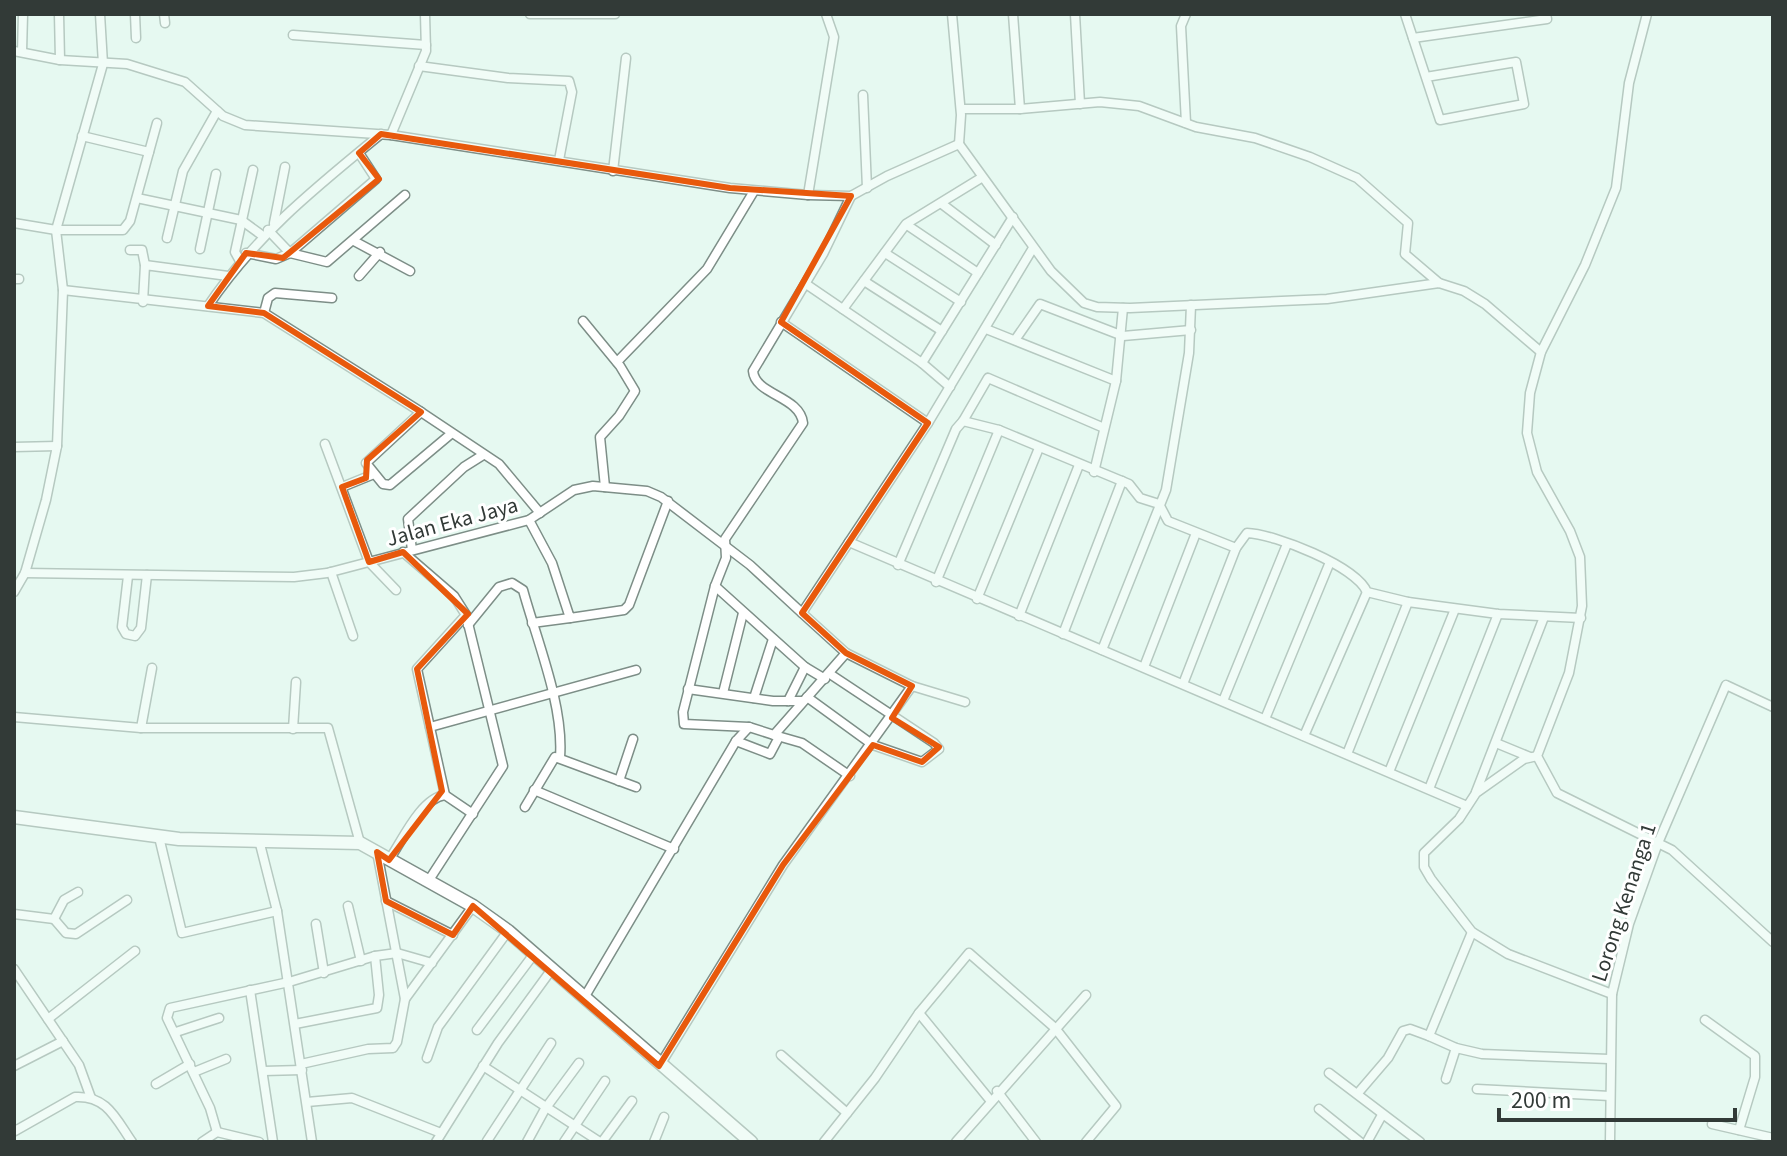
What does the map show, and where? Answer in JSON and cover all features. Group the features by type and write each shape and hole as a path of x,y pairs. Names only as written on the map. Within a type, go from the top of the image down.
{"street":[{"path":"23,14 18,51 60,60 127,64 185,82 217,111 245,125 386,134 613,171 754,191 808,195 851,196 959,144"},
{"path":"59,14 60,60"},
{"path":"14,592 25,573 46,500 57,446 63,290 56,230 103,64 100,14"},
{"path":"135,14 136,38"},
{"path":"208,306 243,257 268,230 386,134 426,45 425,14"},
{"path":"530,14 615,14"},
{"path":"808,195 834,37 826,14"},
{"path":"952,14 961,109 959,144 1033,248 1071,293 1084,303 1123,308 1327,299 1439,283"},
{"path":"1013,14 1020,109"},
{"path":"1075,14 1080,104"},
{"path":"1186,14 1181,26 1186,123"},
{"path":"1405,14 1440,120 1524,104 1516,62 1426,77"},
{"path":"1413,38 1547,19 1546,14"},
{"path":"1476,793 1533,757 1569,673 1581,618 1580,557 1570,531 1537,472 1527,433 1530,393 1541,352 1585,265 1616,188 1629,83 1647,14"},
{"path":"293,35 426,45"},
{"path":"613,171 626,58"},
{"path":"419,66 508,78 569,81 572,92 559,160"},
{"path":"863,95 867,188"},
{"path":"961,109 1020,109 1080,104 1139,106 1186,123 1284,146 1357,178 1408,223 1405,254 1439,283 1464,291 1485,304 1541,352"},
{"path":"167,238 191,152 217,111"},
{"path":"14,223 56,230 123,230 137,198 157,123"},
{"path":"82,136 149,152"},
{"path":"253,170 235,256 276,259 290,253 375,181 376,175 359,153"},
{"path":"268,230 285,167"},
{"path":"200,249 216,174"},
{"path":"843,309 907,225 922,211 942,204 981,178"},
{"path":"617,362 707,269 754,191"},
{"path":"137,198 241,220 268,230 290,253 327,262 405,195"},
{"path":"850,776 802,743 749,727 684,724 683,712 715,586 726,558 723,543 803,423 799,411 753,378 755,366 806,284 851,196"},
{"path":"942,204 996,245"},
{"path":"922,363 1013,217"},
{"path":"907,225 978,273"},
{"path":"354,241 380,252 410,271"},
{"path":"802,613 928,423 1033,248"},
{"path":"130,250 142,250 145,265 143,302"},
{"path":"359,276 380,252"},
{"path":"885,253 961,302"},
{"path":"145,265 228,276"},
{"path":"864,281 942,331"},
{"path":"806,284 922,363 950,387"},
{"path":"63,290 143,302 264,313 483,455 511,476 540,513"},
{"path":"264,313 268,298 275,293 332,298"},
{"path":"1015,340 1037,306 1044,304 1123,336 1191,330"},
{"path":"1102,650 1161,507 1182,400 1191,305"},
{"path":"1094,472 1116,381 1123,336 1123,308"},
{"path":"583,321 617,362 635,391 619,416 600,437 605,487"},
{"path":"781,322 928,423"},
{"path":"986,329 1116,381"},
{"path":"898,565 956,429 988,378 1104,428"},
{"path":"421,412 367,460 383,484 390,485 452,433"},
{"path":"963,421 999,430 1094,472 1122,481 1132,486 1140,498 1161,507 1168,521 1236,548"},
{"path":"936,582 999,430"},
{"path":"325,444 369,562 396,590"},
{"path":"14,447 57,446"},
{"path":"977,599 1039,448"},
{"path":"429,880 503,766 467,620 454,596 407,551 408,519 464,467 483,455"},
{"path":"1019,616 1079,465"},
{"path":"342,487 374,474"},
{"path":"1063,634 1122,481"},
{"name":"Jalan Eka Jaya","path":"25,573 294,577 331,572 529,520 574,490 605,487 647,491 668,501 723,543 846,653 912,686 965,702"},
{"path":"532,623 624,610 629,605 668,501"},
{"path":"529,520 552,563 570,618"},
{"path":"1144,667 1196,533"},
{"path":"1183,684 1236,548 1241,537 1251,533 1330,562 1360,580 1367,592 1455,609 1581,618"},
{"path":"849,542 936,582 1144,667 1467,806"},
{"path":"1223,701 1287,544"},
{"path":"1265,719 1330,562"},
{"path":"331,572 353,636"},
{"path":"128,576 122,627 126,634 135,636 141,632 147,575"},
{"path":"445,795 417,669 499,587 512,583 523,590 561,738 560,757"},
{"path":"688,689 788,701 805,699 873,745 922,762 939,749 827,677 805,667 715,586"},
{"path":"1304,736 1367,592"},
{"path":"1347,754 1408,602"},
{"path":"1389,772 1455,609"},
{"path":"723,693 743,613"},
{"path":"1429,789 1498,614"},
{"path":"1544,617 1476,793 1423,859 1431,879 1472,932 1508,954 1612,994"},
{"path":"754,698 773,639"},
{"path":"736,741 770,754 776,736 846,653"},
{"path":"788,701 805,667"},
{"path":"141,728 152,668"},
{"path":"430,727 636,670"},
{"path":"293,729 296,682"},
{"name":"Lorong Kenanga 1","path":"1610,1142 1612,994 1629,924 1658,843 1726,685 1773,707"},
{"path":"659,1066 783,865 873,745 912,686"},
{"path":"14,717 141,728 328,728 360,843"},
{"path":"584,998 736,741 749,727"},
{"path":"619,781 633,739"},
{"path":"1496,743 1533,757 1557,793 1672,850 1773,942"},
{"path":"525,807 550,761 560,757 636,787"},
{"path":"534,790 674,849"},
{"path":"389,860 426,805 437,796 445,795 473,814"},
{"path":"14,817 159,837 260,844 360,843 473,906 508,931 659,1066 751,1142"},
{"path":"159,837 182,933 277,911"},
{"path":"260,844 277,911 312,1142"},
{"path":"377,852 405,999"},
{"path":"54,919 64,900 78,892"},
{"path":"14,914 54,919 66,933 76,934 127,900"},
{"path":"386,901 453,935"},
{"path":"348,906 361,961"},
{"path":"263,1071 301,1067 368,1049 393,1048 405,999 473,906"},
{"path":"316,924 324,973"},
{"path":"427,1058 438,1027 508,931"},
{"path":"1429,1036 1472,932"},
{"path":"48,1019 135,951"},
{"path":"217,1132 192,1068 167,1018 170,1008 289,982 375,956 397,953 432,963"},
{"path":"477,1030 534,954"},
{"path":"824,1142 959,962 966,954 973,954 1055,1028 1116,1106 1086,1142"},
{"path":"295,1024 377,1008 375,956"},
{"path":"14,969 79,1065 91,1098"},
{"path":"307,1102 352,1098 440,1139 483,1066 552,969"},
{"path":"250,990 273,1142"},
{"path":"956,1142 997,1091 1086,995"},
{"path":"919,1013 990,1100"},
{"path":"176,1032 219,1018"},
{"path":"1705,1020 1755,1056 1755,1077 1739,1130"},
{"path":"1358,1093 1388,1058 1403,1031 1410,1029 1456,1048 1482,1054 1609,1059"},
{"path":"14,1066 63,1041"},
{"path":"487,1141 518,1089 551,1043"},
{"path":"1446,1079 1456,1048"},
{"path":"781,1055 847,1113"},
{"path":"156,1084 192,1068 226,1059"},
{"path":"527,1142 545,1109 579,1063"},
{"path":"483,1066 545,1109 601,1142 632,1101"},
{"path":"1329,1073 1420,1142"},
{"path":"564,1142 605,1081"},
{"path":"1477,1089 1610,1096"},
{"path":"997,1091 1036,1142"},
{"path":"17,1142 15,1130 75,1097 91,1098 106,1104 132,1142"},
{"path":"1319,1109 1360,1142"},
{"path":"1367,1142 1382,1115"},
{"path":"654,1142 664,1117"},
{"path":"1712,1124 1773,1138"},
{"path":"202,1142 217,1132 259,1142"}],"highlighted area":[{"path":"381,134 730,188 851,196 781,322 928,423 802,613 846,653 912,686 892,718 939,747 922,762 873,745 783,865 659,1066 473,906 453,935 386,901 377,852 389,860 442,791 417,669 468,614 403,552 369,562 342,487 366,478 367,460 421,412 264,313 208,306 246,253 283,258 379,179 359,153"}]}
